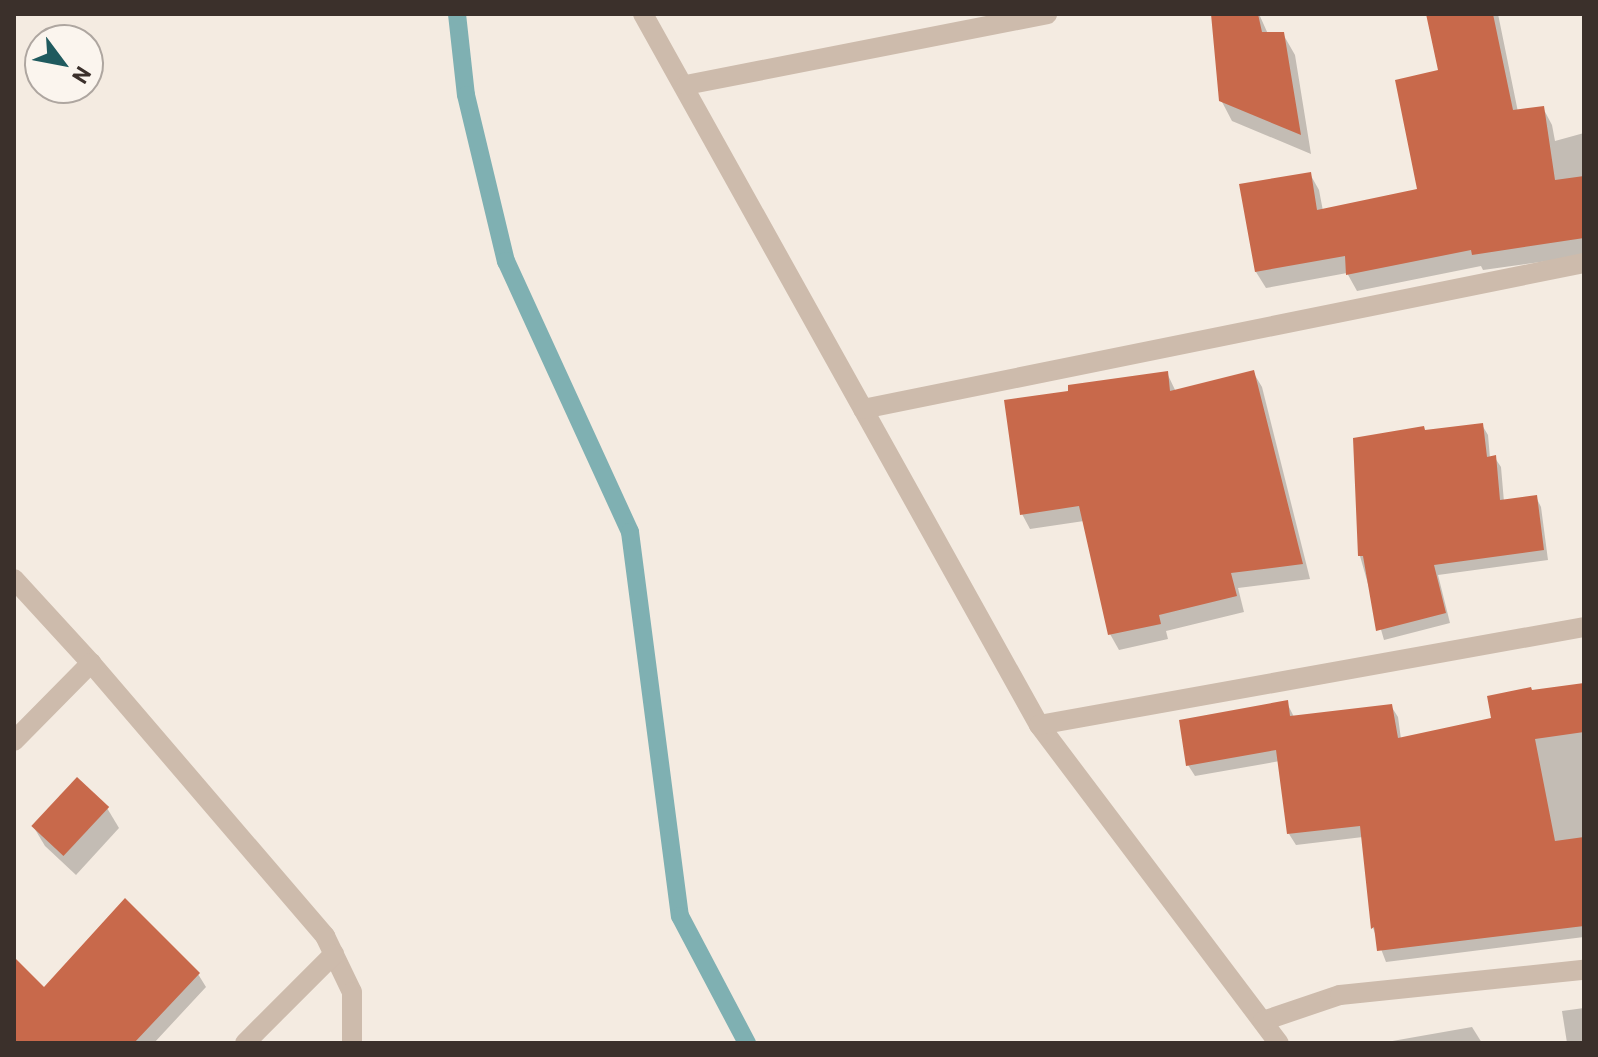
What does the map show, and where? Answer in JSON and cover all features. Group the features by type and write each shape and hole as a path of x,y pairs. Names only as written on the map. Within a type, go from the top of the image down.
{"street":[{"path":"643,14 686,85 1039,725 1279,1043"},
{"path":"686,85 1047,14"},
{"path":"863,409 1584,263"},
{"path":"14,579 91,663 325,936 352,992 352,1043"},
{"path":"1039,725 1584,627"},
{"path":"14,741 91,663"},
{"path":"245,1043 334,954"},
{"path":"1263,1021 1340,995 1584,970"}],"building":[{"path":"1211,14 1258,14 1262,32 1284,32 1301,135 1219,101"},
{"path":"1426,14 1493,14 1513,110 1544,106 1555,180 1584,176 1584,238 1472,255 1471,250 1346,275 1345,256 1255,272 1239,184 1311,172 1317,210 1417,189 1395,80 1438,70"},
{"path":"1254,370 1303,564 1231,573 1237,596 1159,615 1161,624 1108,635 1079,506 1020,515 1004,400 1068,391 1068,385 1168,371 1170,391"},
{"path":"1483,423 1487,457 1496,455 1500,500 1537,495 1544,550 1434,565 1446,613 1376,631 1363,556 1358,556 1353,438 1424,426 1425,430"},
{"path":"1584,683 1584,732 1535,739 1555,841 1584,837 1584,926 1377,951 1374,927 1371,929 1360,826 1287,834 1276,750 1186,766 1179,720 1288,700 1290,716 1392,704 1398,738 1491,718 1487,696 1531,687 1532,690"},
{"path":"77,777 109,807 63,856 31,826"},
{"path":"125,898 200,973 134,1043 14,1043 14,957 44,987"}],"waterway":[{"path":"457,14 466,95 506,261 630,532 680,916 747,1043"}]}
